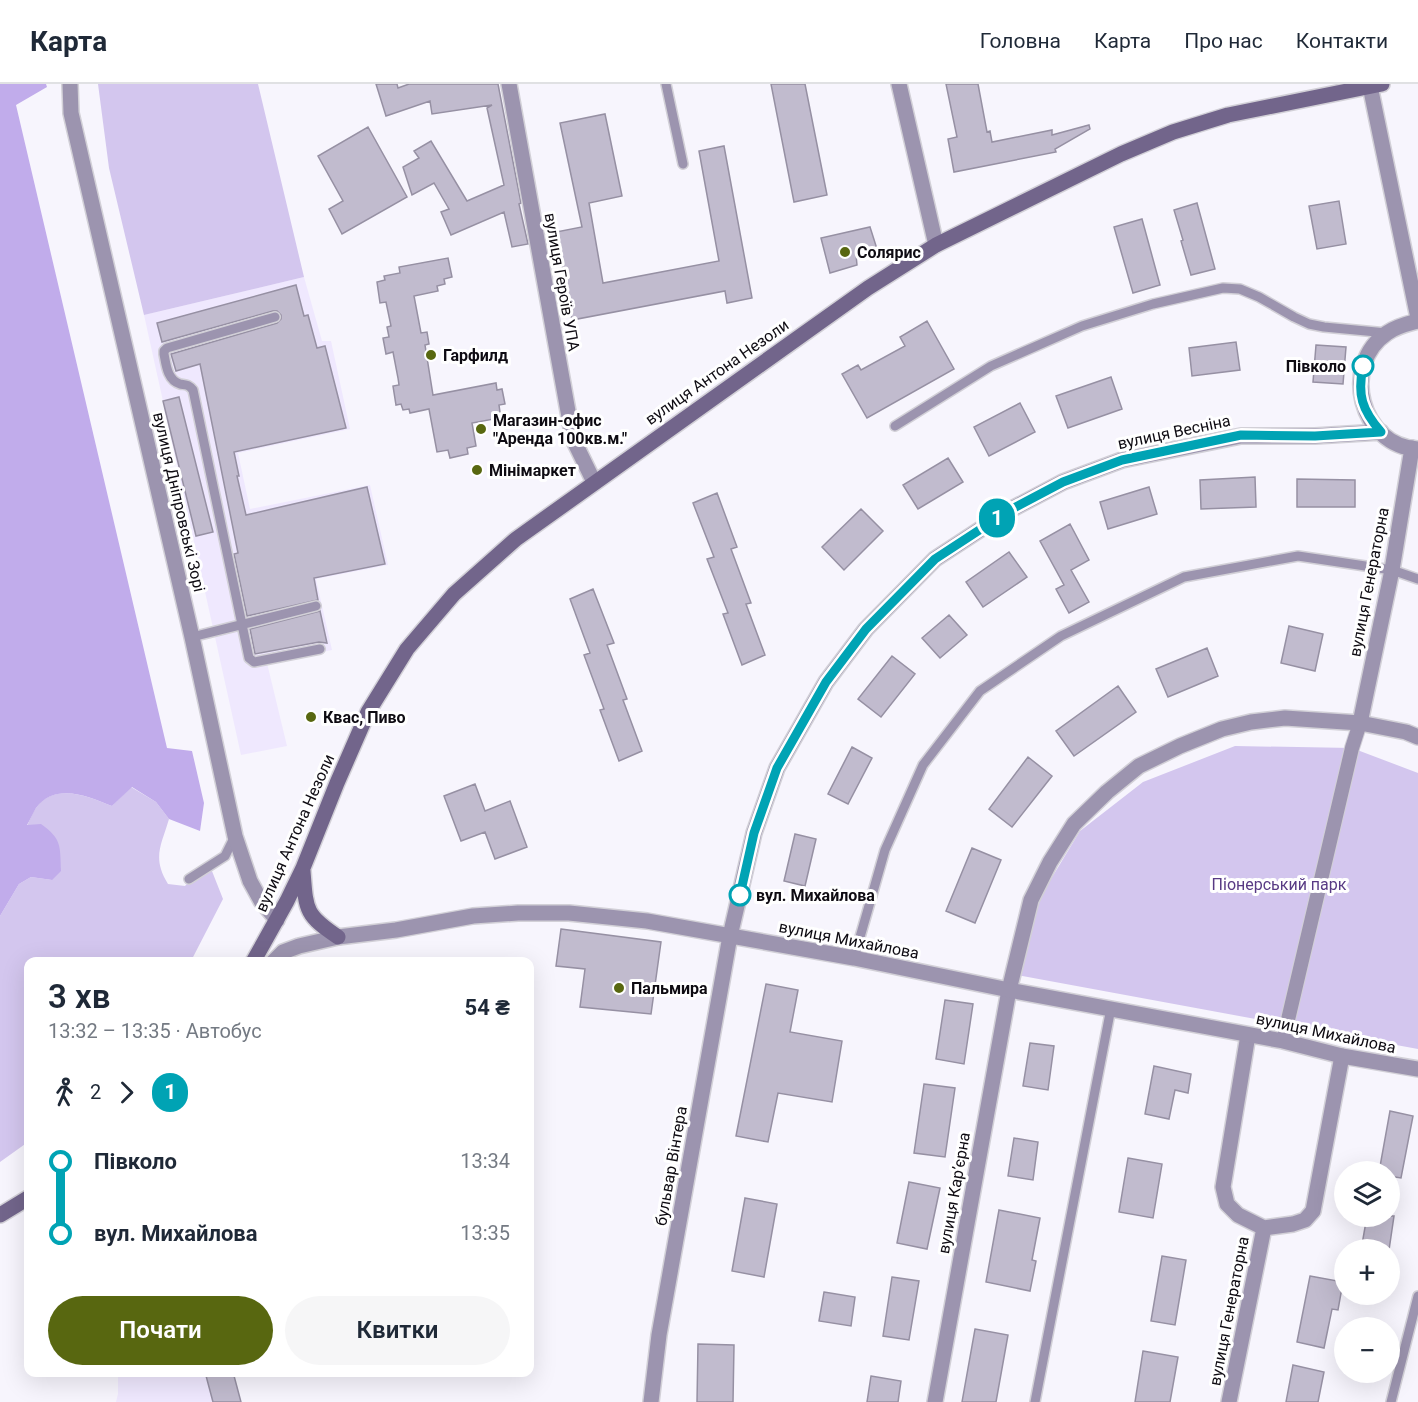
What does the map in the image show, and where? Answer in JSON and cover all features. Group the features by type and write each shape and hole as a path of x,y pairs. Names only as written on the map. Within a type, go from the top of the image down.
{"main road":[{"name":"вулиця Антона Незоли","path":"256,957 303,868 368,712 407,649 454,594 516,538 868,288 936,245 1121,154 1173,132 1227,115 1374,85"},
{"path":"303,868 304,893 308,911 320,925 338,937"},
{"path":"0,1215 24,1200"}],"street":[{"name":"вулиця Дніпровські Зорі","path":"70,84 71,113 192,637 235,836 250,881 261,901 277,920"},
{"name":"вулиця Героїв УПА","path":"508,84 573,439 594,482"},
{"path":"899,84 936,245"},
{"path":"1374,85 1418,320 1386,333 1373,346 1364,363 1360,381 1362,400 1369,418 1381,432 1395,442 1415,448"},
{"name":"вулиця Весніна","path":"730,936 754,833 777,768 826,682 866,629 935,559 1010,510 1063,482 1122,460 1241,435 1315,436 1381,432"},
{"name":"вулиця Генераторна","path":"1360,723 1415,448"},
{"name":"вулиця Кар’єрна","path":"935,1402 1009,990 1030,900 1074,824 1107,792 1139,766 1222,729 1251,722 1285,718 1360,723 1406,732 1418,737"},
{"path":"1282,1041 1352,748 1360,723"},
{"name":"вулиця Михайлова","path":"278,957 283,952 299,946 338,937 396,930 473,916 569,913 647,921 854,958 1009,990 1282,1041 1342,1056 1418,1069"},
{"name":"бульвар Вінтера","path":"651,1402 659,1335 730,936"},
{"name":"вулиця Генераторна","path":"1248,1035 1223,1187 1227,1204 1239,1215 1264,1228 1305,1220 1314,1211 1342,1056"},
{"name":"вулиця Генераторна","path":"1229,1402 1264,1228"}],"lane":[{"path":"666,84 683,164"},
{"path":"895,426 991,366 1082,326 1153,304 1223,288 1240,289 1309,324 1386,333"},
{"path":"275,317 167,348 164,352 168,372 172,379 188,385 193,390 249,658 254,662 320,649"},
{"path":"854,958 885,850 923,765 980,691 1061,636 1184,577 1298,556 1392,570 1418,579"},
{"path":"192,637 316,606"},
{"path":"189,879 225,856 235,836"},
{"path":"1035,1402 1111,1008"},
{"path":"1392,1402 1418,1296"}],"shaded area":[{"path":"0,84 46,84 47,87 16,105 167,748 192,751 204,803 200,831 169,819 156,802 132,787 112,806 72,793 53,795 36,808 27,825 41,824 53,834 59,844 61,871 52,880 31,877 19,884 0,916"},
{"path":"304,277 322,341 331,341 350,429 238,453 250,509 370,485 388,565 316,579 332,650 267,663 287,746 241,755 144,315"},
{"path":"118,1377 223,1377 229,1402 116,1402"}],"green space":[{"path":"98,84 258,84 304,277 144,315 109,168"},
{"name":"Піонерський парк","path":"1235,746 1352,748 1418,773 1418,1049 1017,975 1034,907 1080,831 1143,782"},
{"path":"131,787 156,802 169,819 159,859 168,884 185,886 208,861 223,899 193,957 24,957 24,1145 0,1162 0,916 19,884 31,877 52,880 27,826 36,808 52,795 62,793 82,795 112,806"}],"building":[{"path":"376,84 397,84 398,88 409,84 498,84 528,244 512,247 504,212 451,235 441,212 449,209 434,183 412,195 403,167 419,158 414,151 431,141 467,201 504,185 487,108 492,105 432,114 430,101 386,116"},
{"path":"771,84 805,84 827,195 794,202"},
{"path":"946,84 978,84 987,132 990,131 992,142 1052,130 1052,135 1089,125 1090,129 1055,149 1056,152 954,172 948,139 957,137"},
{"path":"605,114 622,196 589,203 603,283 719,261 699,151 724,146 752,298 727,303 725,291 572,320 556,232 582,227 560,123"},
{"path":"368,127 407,197 342,234 329,209 343,201 318,156"},
{"path":"1339,201 1346,244 1317,249 1309,206"},
{"path":"1197,203 1215,269 1191,275 1174,210"},
{"path":"1142,219 1160,285 1133,293 1114,227"},
{"name":"Солярис","path":"870,227 877,249 856,255 857,265 830,273 821,238"},
{"path":"448,258 452,277 444,279 445,284 437,286 438,291 414,296 421,333 427,332 429,344 425,345 433,395 496,383 497,390 502,389 505,404 499,405 500,412 493,413 494,419 472,423 476,446 467,448 468,454 450,458 448,450 437,452 429,409 410,413 409,409 403,410 401,404 396,405 393,386 399,385 393,352 386,354 383,338 389,337 387,327 391,326 386,302 380,303 377,282 385,280 384,276 400,273 399,267"},
{"path":"296,285 304,316 308,315 317,348 325,346 346,428 234,452 246,515 367,487 385,564 314,578 318,600 247,616 234,554 238,553 200,364 176,371 171,354 277,323 281,315 273,311 162,342 157,323"},
{"path":"927,321 954,369 867,418 842,374 858,365 861,370 905,346 900,337"},
{"path":"1236,342 1240,370 1192,376 1189,348"},
{"path":"1316,345 1346,347 1343,384 1313,382"},
{"path":"1111,377 1122,409 1068,428 1056,396"},
{"path":"179,397 213,532 196,536 163,401"},
{"path":"1020,403 1035,432 989,456 974,427"},
{"path":"948,458 963,482 918,509 903,485"},
{"path":"1255,477 1256,507 1201,509 1200,480"},
{"path":"1297,479 1355,480 1355,507 1297,507"},
{"path":"1149,487 1157,514 1108,529 1100,502"},
{"path":"717,493 737,547 731,549 751,603 746,604 765,655 742,665 723,614 728,613 707,559 714,557 693,503"},
{"path":"861,509 883,531 844,570 822,547"},
{"path":"1070,524 1089,560 1071,570 1089,602 1069,613 1056,589 1064,585 1040,541"},
{"path":"1009,552 1027,577 983,607 966,582"},
{"path":"593,589 614,643 607,645 627,699 623,700 642,751 619,761 600,710 604,709 584,655 590,653 570,599"},
{"path":"320,611 327,643 319,642 255,654 250,629"},
{"path":"949,615 967,635 940,658 922,638"},
{"path":"1289,626 1323,634 1315,671 1281,663"},
{"path":"1207,648 1218,676 1168,697 1156,669"},
{"path":"892,656 915,674 881,717 858,699"},
{"path":"1118,686 1136,712 1074,756 1056,731"},
{"path":"852,747 872,758 848,804 828,794"},
{"path":"1028,757 1052,776 1012,827 989,809"},
{"path":"475,784 485,811 510,801 527,847 495,859 485,832 461,841 444,796"},
{"path":"795,834 816,839 805,886 784,881"},
{"path":"972,848 1001,860 975,923 946,911"},
{"name":"Пальмира","path":"561,929 661,942 651,1014 580,1007 585,969 556,966"},
{"path":"766,984 798,990 790,1032 842,1041 832,1102 778,1093 768,1142 736,1136"},
{"path":"945,1000 973,1004 964,1064 936,1059"},
{"path":"1030,1043 1054,1046 1048,1090 1023,1086"},
{"path":"1154,1066 1191,1074 1188,1093 1175,1090 1169,1119 1145,1114"},
{"path":"924,1084 955,1088 945,1157 914,1153"},
{"path":"1390,1111 1413,1116 1401,1178 1400,1161 1381,1161"},
{"path":"1014,1138 1038,1142 1033,1180 1008,1176"},
{"path":"1128,1158 1162,1164 1153,1218 1119,1212"},
{"path":"909,1182 940,1188 927,1249 897,1243"},
{"path":"745,1198 777,1204 764,1277 732,1271"},
{"path":"999,1210 1040,1218 1032,1260 1036,1261 1030,1291 986,1282"},
{"path":"1365,1227 1392,1227 1391,1239 1363,1239"},
{"path":"1162,1256 1186,1260 1175,1325 1151,1321"},
{"path":"1310,1276 1334,1280 1334,1305 1339,1305 1338,1310 1332,1309 1324,1348 1297,1342"},
{"path":"892,1277 919,1281 909,1340 883,1336"},
{"path":"824,1292 855,1297 851,1326 819,1321"},
{"path":"975,1329 1008,1335 996,1402 962,1402"},
{"path":"698,1344 734,1345 733,1402 697,1402"},
{"path":"1143,1351 1178,1357 1170,1402 1135,1402"},
{"path":"1293,1365 1324,1372 1318,1402 1286,1402"},
{"path":"871,1376 901,1381 898,1402 867,1402"},
{"path":"206,1377 234,1377 241,1402 213,1402"}],"bus line":[{"name":"1","path":"740,895 754,833 777,768 826,682 866,629 935,559 1010,510 1063,482 1122,460 1241,435 1315,436 1381,432 1369,418 1362,400 1360,381 1363,366"}],"place":[{"name":"Солярис","path":"845,252"},
{"name":"Гарфилд","path":"431,355"},
{"name":"Півколо","path":"1363,366"},
{"name":"Магазин-офис \"Аренда 100кв.м.\"","path":"481,429"},
{"name":"Мінімаркет","path":"477,470"},
{"name":"Квас, Пиво","path":"311,717"},
{"name":"вул. Михайлова","path":"740,895"},
{"name":"Пальмира","path":"619,988"}]}
